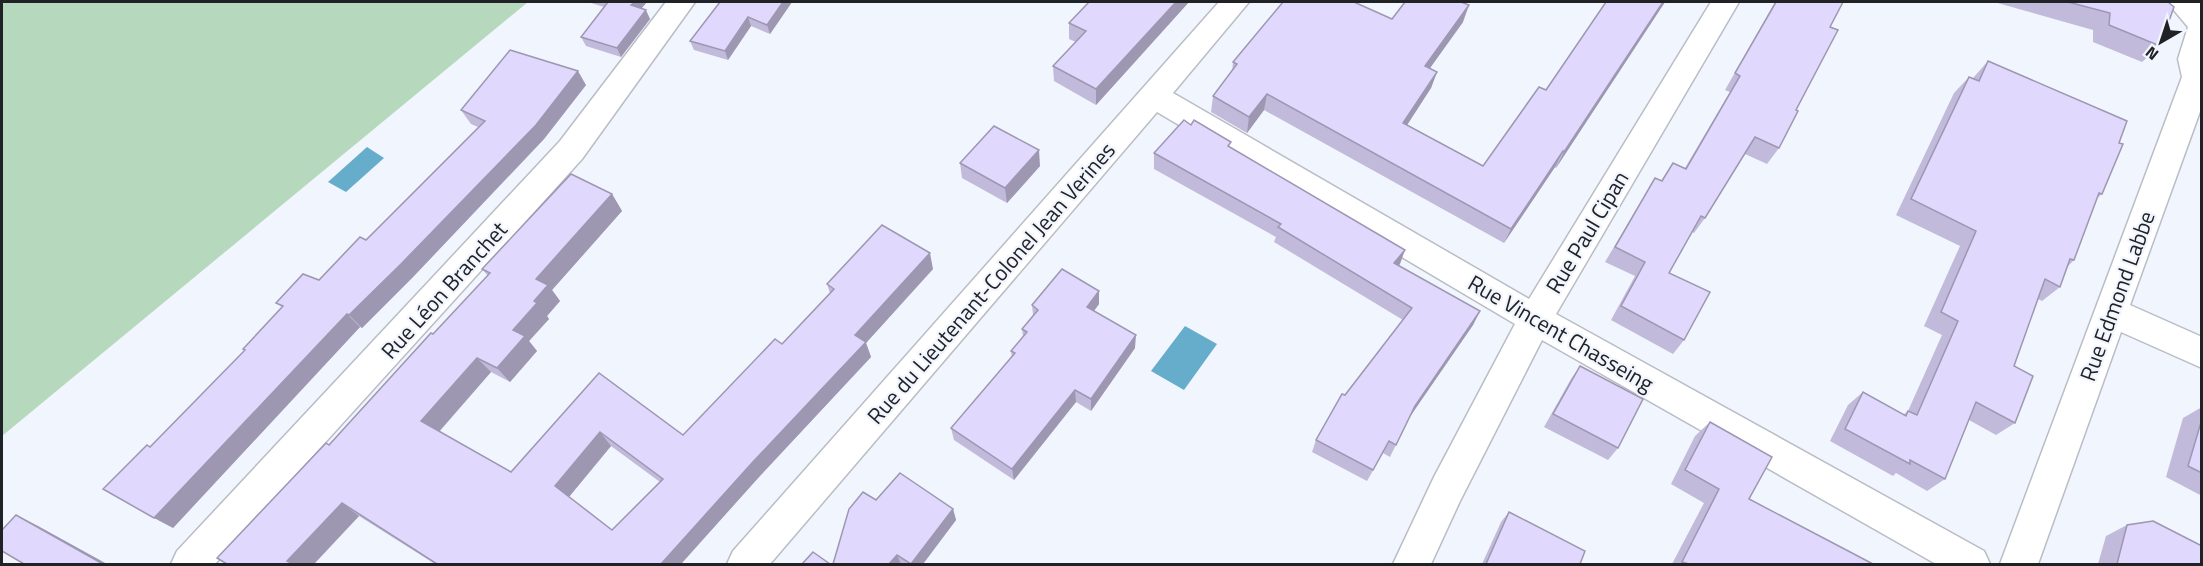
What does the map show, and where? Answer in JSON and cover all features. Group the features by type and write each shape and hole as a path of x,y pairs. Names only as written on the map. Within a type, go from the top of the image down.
{"street":[{"name":"Rue Léon Branchet","path":"190,564 571,150 681,2"},
{"name":"Rue du Lieutenant-Colonel Jean Verines","path":"746,564 1235,2"},
{"name":"Rue Paul Cipan","path":"1412,564 1447,489 1535,319 1725,2"},
{"path":"2181,2 2202,26"},
{"name":"Rue Edmond Labbe","path":"2019,564 2199,77 2192,70 2192,58 2202,26"},
{"name":"Rue Vincent Chasseing","path":"1154,96 1535,319 1966,563"},
{"path":"2112,312 2202,353"}],"green space":[{"path":"2,2 528,2 2,436"}],"water":[{"path":"367,147 384,158 346,192 328,182"},
{"path":"1185,326 1217,344 1184,390 1151,371"}],"building":[{"path":"608,2 635,2 631,5 646,10 617,48 581,37"},
{"path":"720,2 783,2 767,25 748,17 725,51 690,41"},
{"path":"1089,2 1176,2 1096,89 1053,66 1086,31 1069,23"},
{"path":"1283,2 1354,2 1392,19 1405,2 1461,2 1469,5 1425,66 1437,72 1403,123 1483,166 1539,87 1546,90 1606,2 1663,2 1511,229 1267,94 1249,117 1213,96 1237,64 1233,62"},
{"path":"1776,2 1843,2 1830,27 1838,30 1779,148 1755,137 1705,218 1701,216 1669,273 1710,292 1684,340 1621,306 1645,262 1615,247 1655,178 1662,181 1673,163 1686,169 1740,76 1735,73"},
{"path":"2068,2 2168,2 2174,7 2160,46 2109,25 2110,13"},
{"path":"510,50 578,71 536,125 401,264 349,315 347,314 154,518 103,489 147,445 150,447 245,350 243,349 283,306 276,303 303,274 319,280 360,237 366,240 485,121 461,110"},
{"path":"1988,61 2127,121 2119,143 2123,144 2102,194 2099,193 2074,260 2070,259 2060,287 2045,279 2014,366 2033,376 2015,423 1976,402 1945,479 1910,460 1910,464 1845,429 1863,392 1906,416 1908,411 1917,415 1958,321 1941,312 1976,231 1911,199 1969,77 1979,81"},
{"path":"1184,120 1191,125 1194,120 1231,142 1228,146 1405,250 1394,263 1480,311 1415,406 1396,445 1389,441 1373,470 1316,440 1342,394 1345,395 1412,308 1278,227 1281,224 1154,153"},
{"path":"994,126 1039,150 1005,188 960,163"},
{"path":"571,174 612,194 536,279 548,285 534,301 537,303 513,330 525,336 497,368 477,358 421,421 511,472 599,373 683,435 775,339 782,344 834,289 827,284 882,225 930,253 855,335 866,342 661,564 437,564 342,503 287,561 293,564 227,564 217,558 326,443 329,445 431,333 433,334 490,273 482,269","holes":["600,432 663,479 612,530 555,486"]},
{"path":"1062,269 1099,291 1087,307 1136,335 1091,399 1075,390 1012,469 951,428 1015,353 1011,351 1027,332 1022,329 1038,310 1032,305"},
{"path":"1580,366 1643,399 1618,448 1553,414"},
{"path":"2202,419 2202,473 2188,466"},
{"path":"1710,422 1772,457 1749,499 1873,564 1689,564 1682,562 1719,489 1685,470"},
{"path":"900,473 953,509 911,564 897,555 889,564 833,564 849,509 863,492 876,500"},
{"path":"1509,512 1585,551 1580,564 1486,564"},
{"path":"16,515 103,564 24,564 2,551 2,530"},
{"path":"2153,521 2202,546 2202,564 2117,564 2127,525"},
{"path":"813,552 830,564 802,564"}]}
